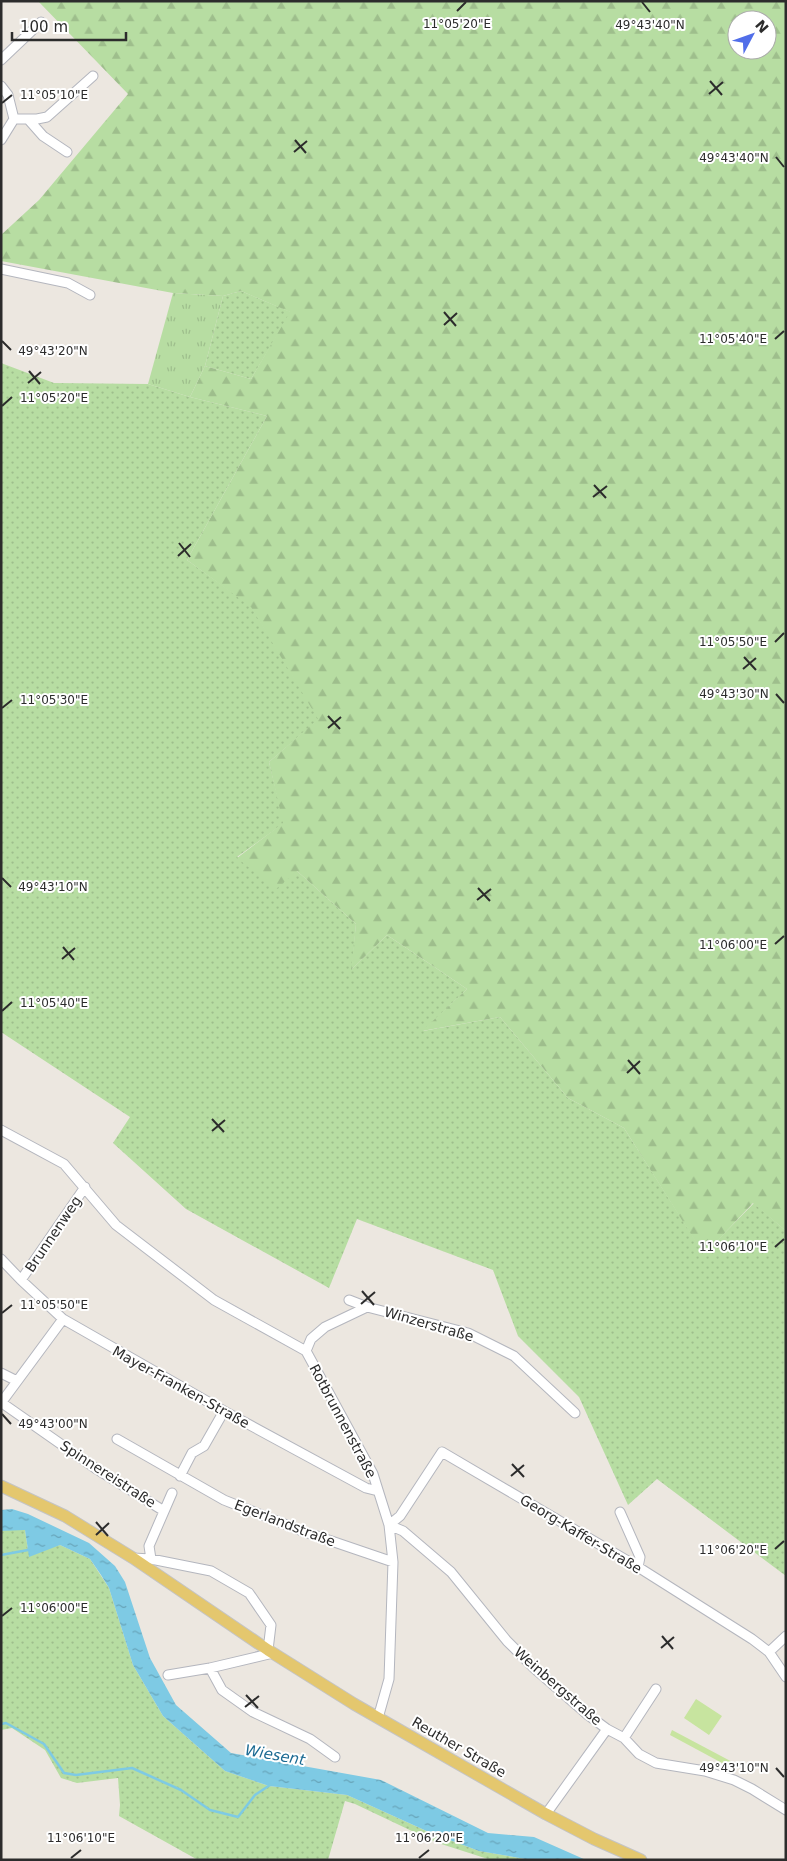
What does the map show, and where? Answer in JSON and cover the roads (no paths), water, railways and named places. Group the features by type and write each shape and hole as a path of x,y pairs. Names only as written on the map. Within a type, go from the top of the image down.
{"main road":[{"name":"Reuther Straße","path":"1,1486 65,1516 133,1558 310,1678 378,1718 546,1814 594,1839 641,1860"}],"street":[{"path":"1,60 41,22"},
{"path":"14,119 46,117 93,76"},
{"path":"1,86 8,95 14,119 1,140"},
{"path":"28,119 43,136 67,152"},
{"path":"1,269 68,283 90,295"},
{"name":"Rotbrunnenstraße","path":"1,1130 64,1164 116,1226 214,1300 306,1351 374,1474 389,1525 393,1562 389,1679 378,1718"},
{"name":"Brunnenweg","path":"21,1280 85,1187"},
{"name":"Mayer-Franken-Straße","path":"1,1259 63,1320 224,1412 366,1488 378,1491"},
{"name":"Winzerstraße","path":"348,1300 367,1307 468,1332 514,1356 575,1413"},
{"path":"306,1351 311,1339 325,1327 367,1307"},
{"path":"1,1403 63,1320"},
{"path":"1,1373 17,1381"},
{"name":"Spinnereistraße","path":"1,1403 95,1468 164,1511"},
{"path":"180,1476 192,1453 204,1446 224,1412"},
{"name":"Egerlandstraße","path":"117,1439 224,1500 302,1531 393,1562"},
{"name":"Georg-Kaffer-Straße","path":"389,1525 400,1516 442,1452 638,1567 752,1639 769,1652 786,1677"},
{"name":"Spinnereistraße","path":"151,1560 149,1546 172,1493"},
{"path":"620,1512 640,1557 638,1567"},
{"name":"Weinbergstraße","path":"389,1525 403,1530 451,1572 507,1641 520,1654 566,1696 607,1729 624,1738 639,1754 656,1762 705,1771 734,1780 786,1810"},
{"name":"Reuther Straße","path":"133,1558 211,1572 249,1592 271,1625 270,1652"},
{"path":"769,1652 786,1636"},
{"path":"168,1675 210,1668 270,1652"},
{"path":"210,1668 222,1690 253,1712 310,1739 335,1757"},
{"path":"624,1738 656,1689"},
{"path":"546,1814 607,1729"}],"water":[{"path":"12,1509 28,1514 89,1543 115,1566 125,1582 150,1658 176,1705 231,1753 381,1780 488,1833 534,1837 586,1860 531,1860 479,1851 431,1833 347,1795 269,1786 225,1771 163,1716 133,1665 109,1588 90,1559 60,1545 29,1557 25,1530 1,1531 1,1510"}],"waterway":[{"name":"Wiesent","path":"1,1555 28,1550 29,1548"},
{"path":"1,1724 6,1723 44,1744 64,1773 76,1775 132,1768 181,1790 210,1810 238,1817 255,1795 270,1785"}]}
